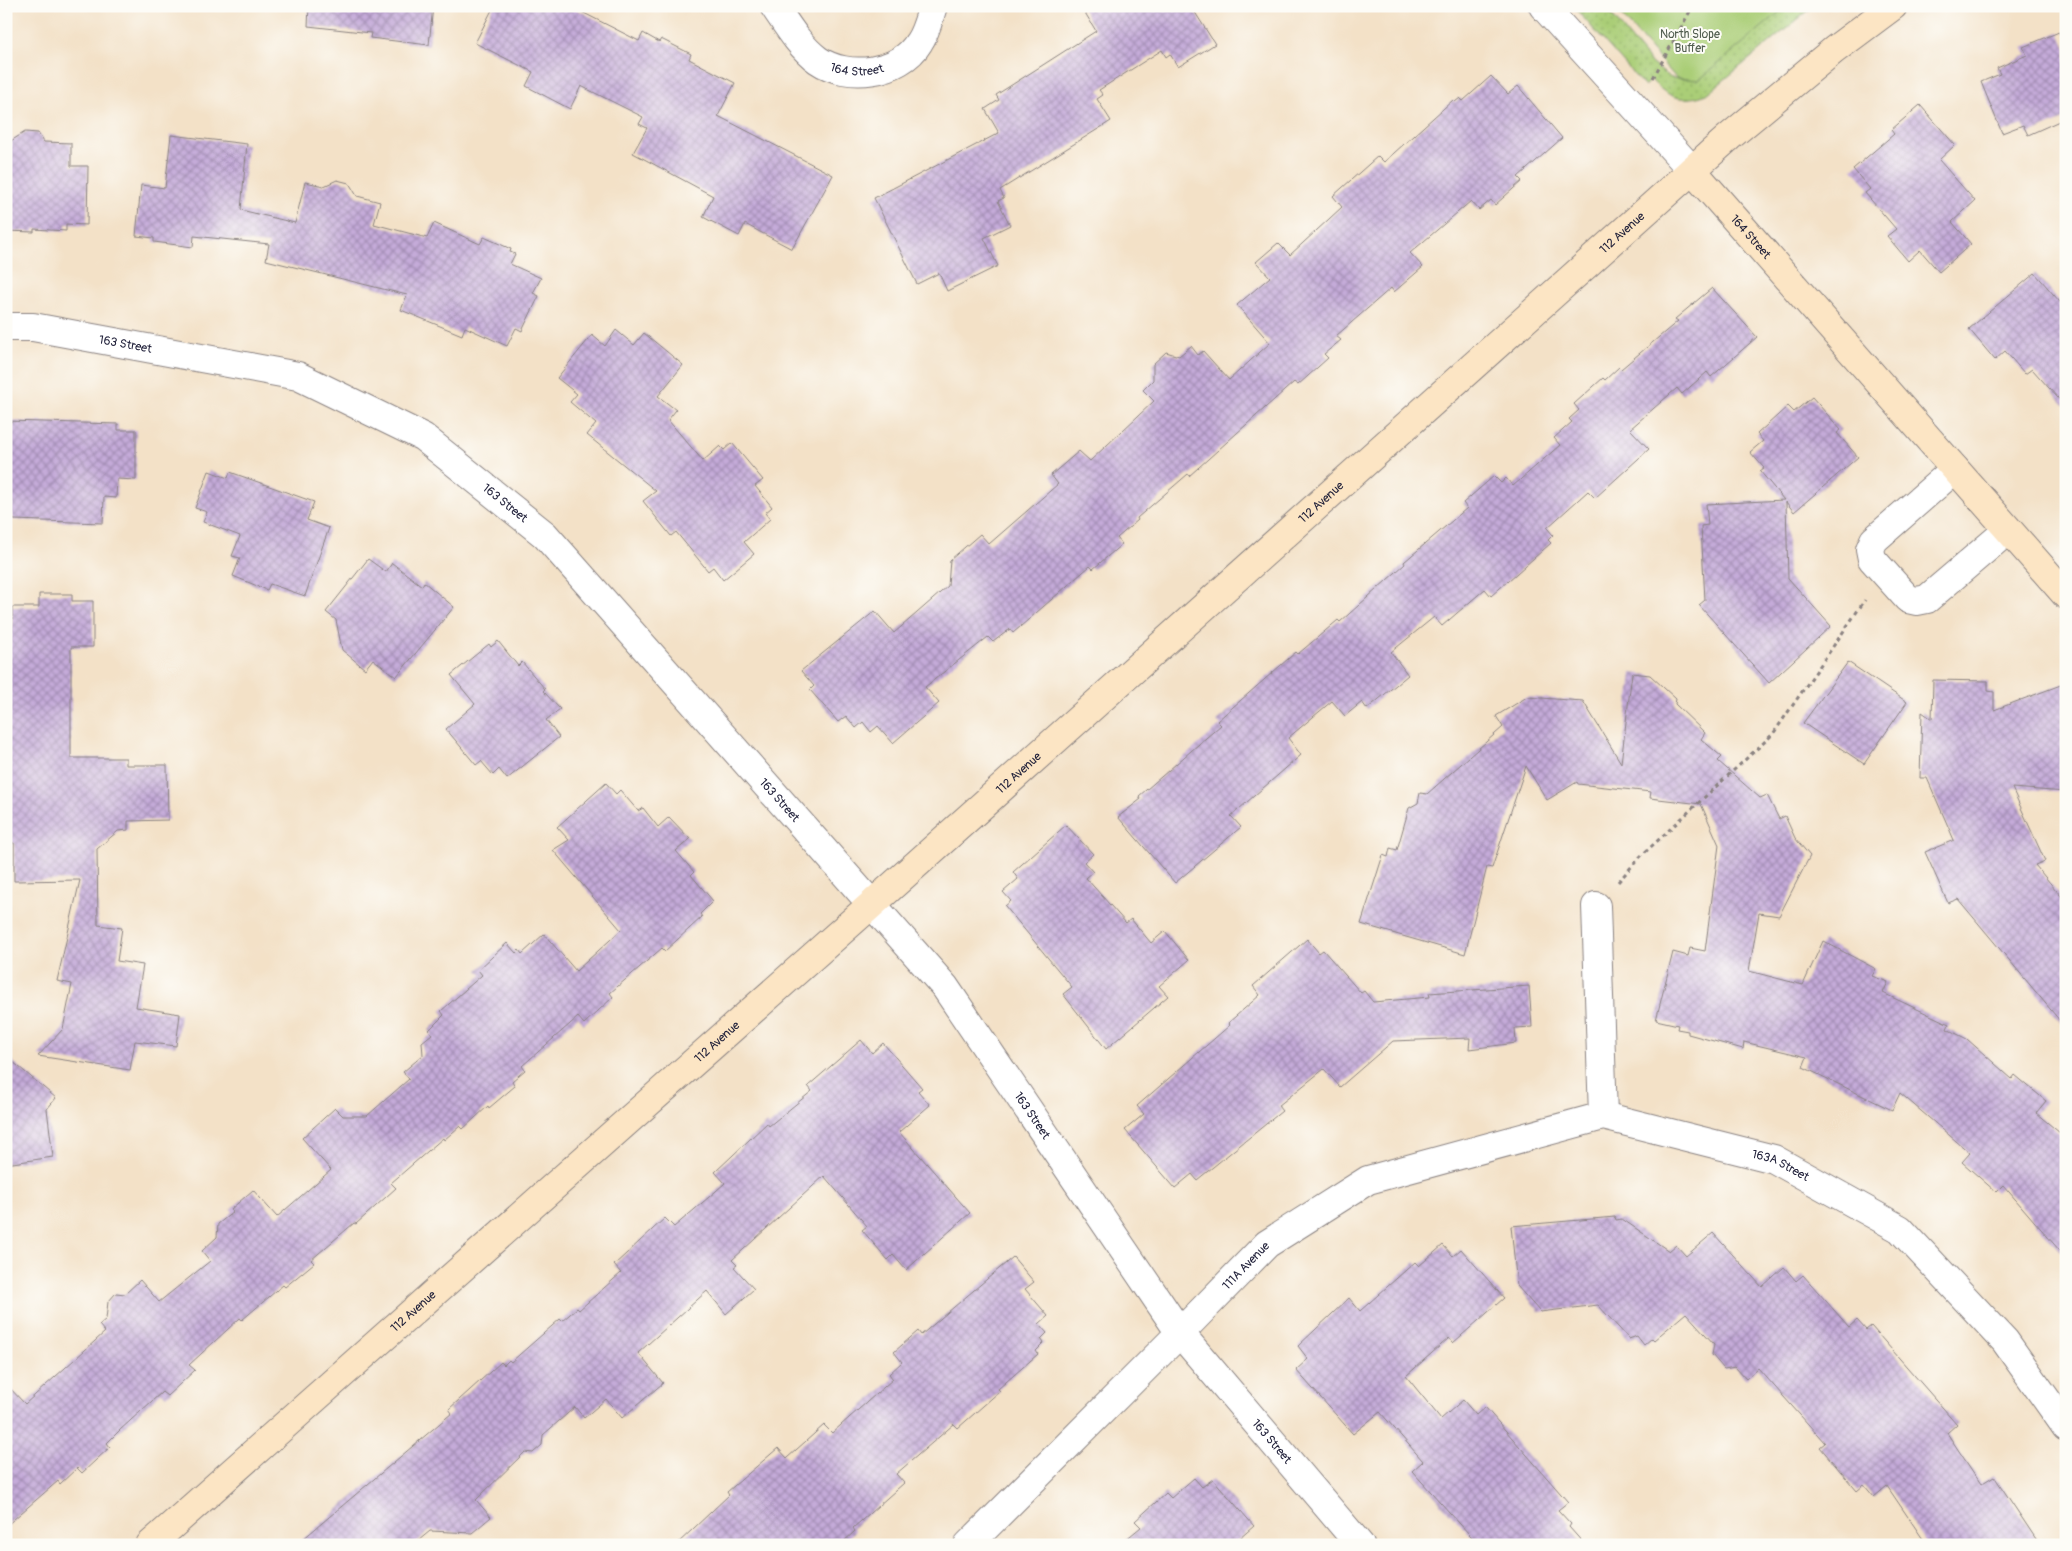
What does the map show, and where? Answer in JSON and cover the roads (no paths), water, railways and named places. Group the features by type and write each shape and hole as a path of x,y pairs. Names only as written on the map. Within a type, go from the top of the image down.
{"street":[{"name":"164 Street","path":"774,6 802,46 819,60 838,70 864,72 884,68 902,58 919,43 933,6"},
{"name":"164 Street","path":"1543,6 1692,170 2066,595"},
{"name":"112 Avenue","path":"150,1545 871,905 1692,170 1834,50 1893,6"},
{"name":"163 Street","path":"6,327 33,326 298,376 423,437 545,535 945,987 1180,1334 1360,1545"},
{"path":"1955,469 1874,540 1870,550 1872,559 1908,599 1917,601 1927,599 2008,530"},
{"path":"1596,906 1603,1116"},
{"name":"111A Avenue","path":"968,1545 1180,1334 1267,1244 1368,1180 1603,1116"},
{"name":"163A Street","path":"1603,1116 1774,1159 1900,1229 2005,1341 2066,1427"}],"park label":[{"name":"North Slope Buffer","path":"1690,41"}]}
